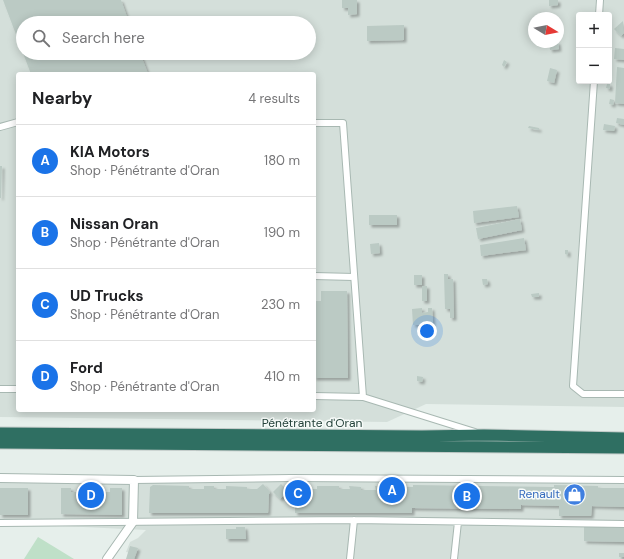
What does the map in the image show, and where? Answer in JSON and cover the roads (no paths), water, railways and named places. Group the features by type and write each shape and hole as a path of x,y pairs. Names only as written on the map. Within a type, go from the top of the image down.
{"highway":[{"name":"Pénétrante d'Oran","path":"0,434 484,435 624,438"},
{"name":"Pénétrante d'Oran","path":"0,443 624,448"}],"street":[{"path":"599,12 600,0"},
{"path":"594,84 573,386 583,394 624,394"},
{"path":"0,126 16,122"},
{"path":"316,123 342,123 364,397"},
{"path":"316,276 354,277"},
{"path":"0,389 16,389"},
{"path":"316,396 364,397 484,435"},
{"path":"0,478 134,480 291,478 624,480"},
{"path":"107,559 133,522 134,480"},
{"path":"350,559 354,520"},
{"path":"0,523 354,520 624,524"},
{"path":"454,559 458,522"}],"place":[{"name":"KIA Motors","path":"392,490"},
{"name":"UD Trucks","path":"298,493"},
{"name":"Renault","path":"575,494"},
{"name":"Ford","path":"91,495"},
{"name":"Nissan Oran","path":"467,496"}]}
